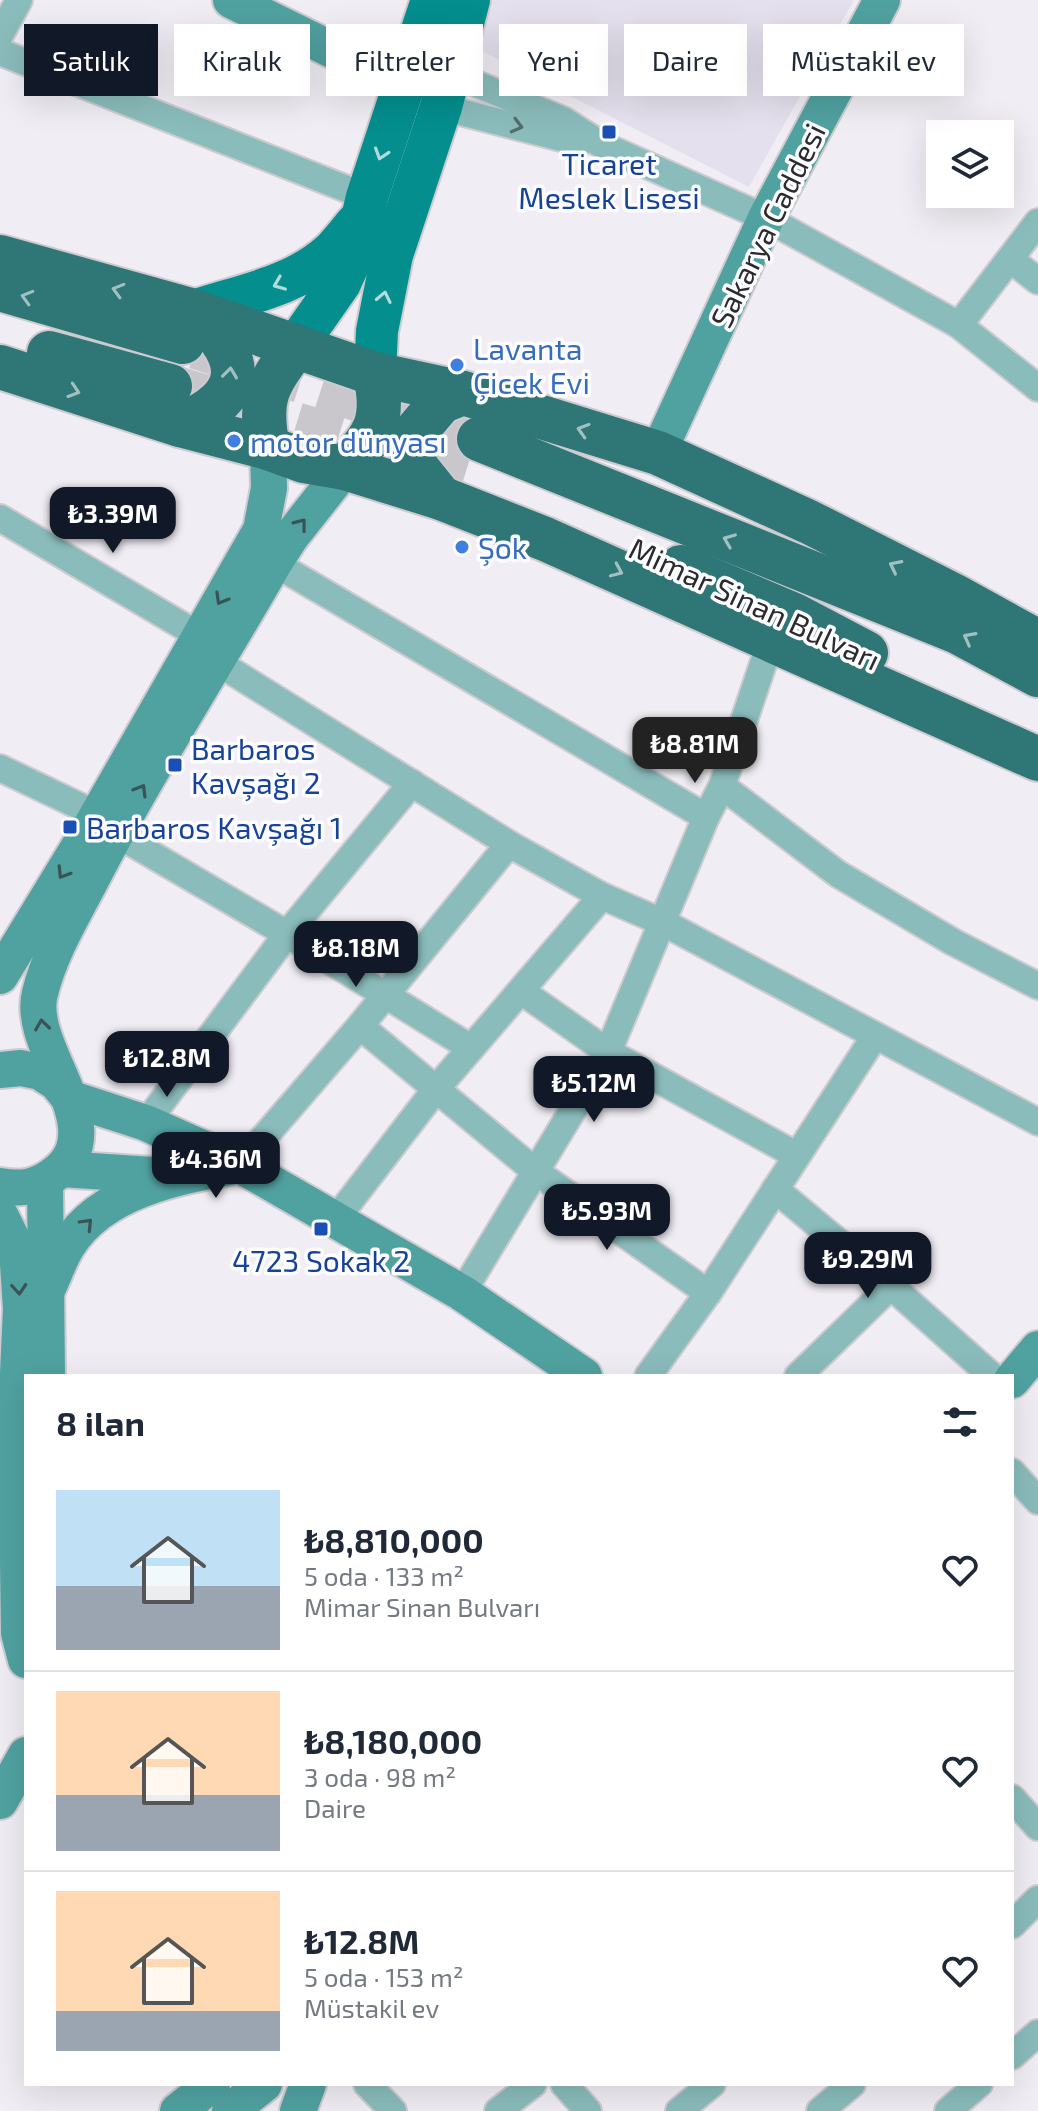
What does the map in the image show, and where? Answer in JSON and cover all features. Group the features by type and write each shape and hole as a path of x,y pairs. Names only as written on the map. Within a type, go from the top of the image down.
{"highway":[{"path":"0,257 188,326 296,346 375,374 463,393 658,453 809,522 1038,642"},
{"path":"0,289 217,332 231,354 233,375 224,397 206,414 0,367"},
{"path":"0,340 175,405 268,448 304,461 345,468 462,471"},
{"path":"268,448 263,423 265,394 277,370 296,346"},
{"path":"345,468 364,447 377,424 381,401 375,374"},
{"path":"463,393 441,402 412,436 413,463 462,471 545,539 1038,759"},
{"name":"Mimar Sinan Bulvarı","path":"462,471 958,632 1038,675"},
{"name":"Mimar Sinan Bulvarı","path":"462,471 794,615 1038,743"}],"main road":[{"path":"231,0 326,47"},
{"path":"279,0 330,24"},
{"path":"431,24 432,0"},
{"path":"457,24 469,0"},
{"name":"Sakarya Caddesi","path":"658,453 766,218 882,0"},
{"path":"188,326 277,287 311,269 333,251 363,208 420,96"},
{"path":"375,374 377,331 424,96"},
{"path":"296,346 340,283 354,252 363,208"},
{"path":"209,649 261,530 269,488 268,448"},
{"path":"0,1186 30,1188 53,1176 72,1153 77,1135 76,1116 44,1039 38,997 49,961 106,824 209,649 345,468"},
{"path":"0,976 85,837 106,824"},
{"path":"0,1070 21,1068 40,1072 57,1083 69,1098 146,1123 240,1165 462,1293 581,1374"},
{"path":"53,1176 180,1176 240,1165"},
{"path":"47,1374 47,1290 53,1176"},
{"path":"47,1290 68,1244 92,1217 119,1200 180,1176"},
{"path":"0,1215 17,1249 21,1309 16,1447 19,1633 24,1652"},
{"path":"1014,1378 1038,1349"},
{"path":"1,1796 24,1758"},
{"path":"298,2111 307,2086"}],"street":[{"path":"0,35 19,0"},
{"path":"0,52 363,208"},
{"path":"460,96 561,138 594,141 766,218 959,325 1038,388"},
{"path":"959,325 1038,222"},
{"path":"1010,259 1038,281"},
{"path":"0,518 209,649 509,844 602,896 664,923 1038,1122"},
{"path":"274,563 706,817"},
{"path":"462,1293 608,1052 706,817 722,786 764,661"},
{"path":"0,768 106,824 471,1048"},
{"path":"146,1123 287,934 412,783"},
{"path":"722,786 838,874 953,942 1038,986"},
{"path":"240,1165 360,1026 509,844"},
{"path":"336,1219 436,1089 602,896"},
{"path":"521,991 608,1052 796,1155"},
{"path":"360,1026 535,1171 708,1293"},
{"path":"649,1374 708,1293 875,1036"},
{"path":"775,1189 990,1374"},
{"path":"800,1374 891,1286"},
{"path":"1014,1474 1038,1501"},
{"path":"1014,1800 1038,1827"},
{"path":"1014,1923 1038,1899"},
{"path":"1014,2054 1038,2033"},
{"path":"369,2086 393,2111"},
{"path":"498,2111 530,2086"},
{"path":"566,2086 588,2111"},
{"path":"679,2111 710,2086"},
{"path":"820,2111 850,2086"},
{"path":"948,2111 977,2086"}],"shaded area":[{"path":"489,0 854,0 841,24 763,24 763,96 800,96 749,187 570,96 608,96 608,24 499,24 499,60 483,52 483,27"}],"tunnel":[{"path":"196,347 479,439"},
{"path":"170,386 466,476"}],"place":[{"name":"Ticaret Meslek Lisesi","path":"609,132"},
{"name":"Lavanta Çicek Evi","path":"457,365"},
{"name":"motor dünyası","path":"234,441"},
{"name":"Şok","path":"462,547"},
{"name":"Barbaros Kavşağı 2","path":"175,765"},
{"name":"Barbaros Kavşağı 1","path":"70,827"},
{"name":"4723 Sokak 2","path":"321,1229"}]}
